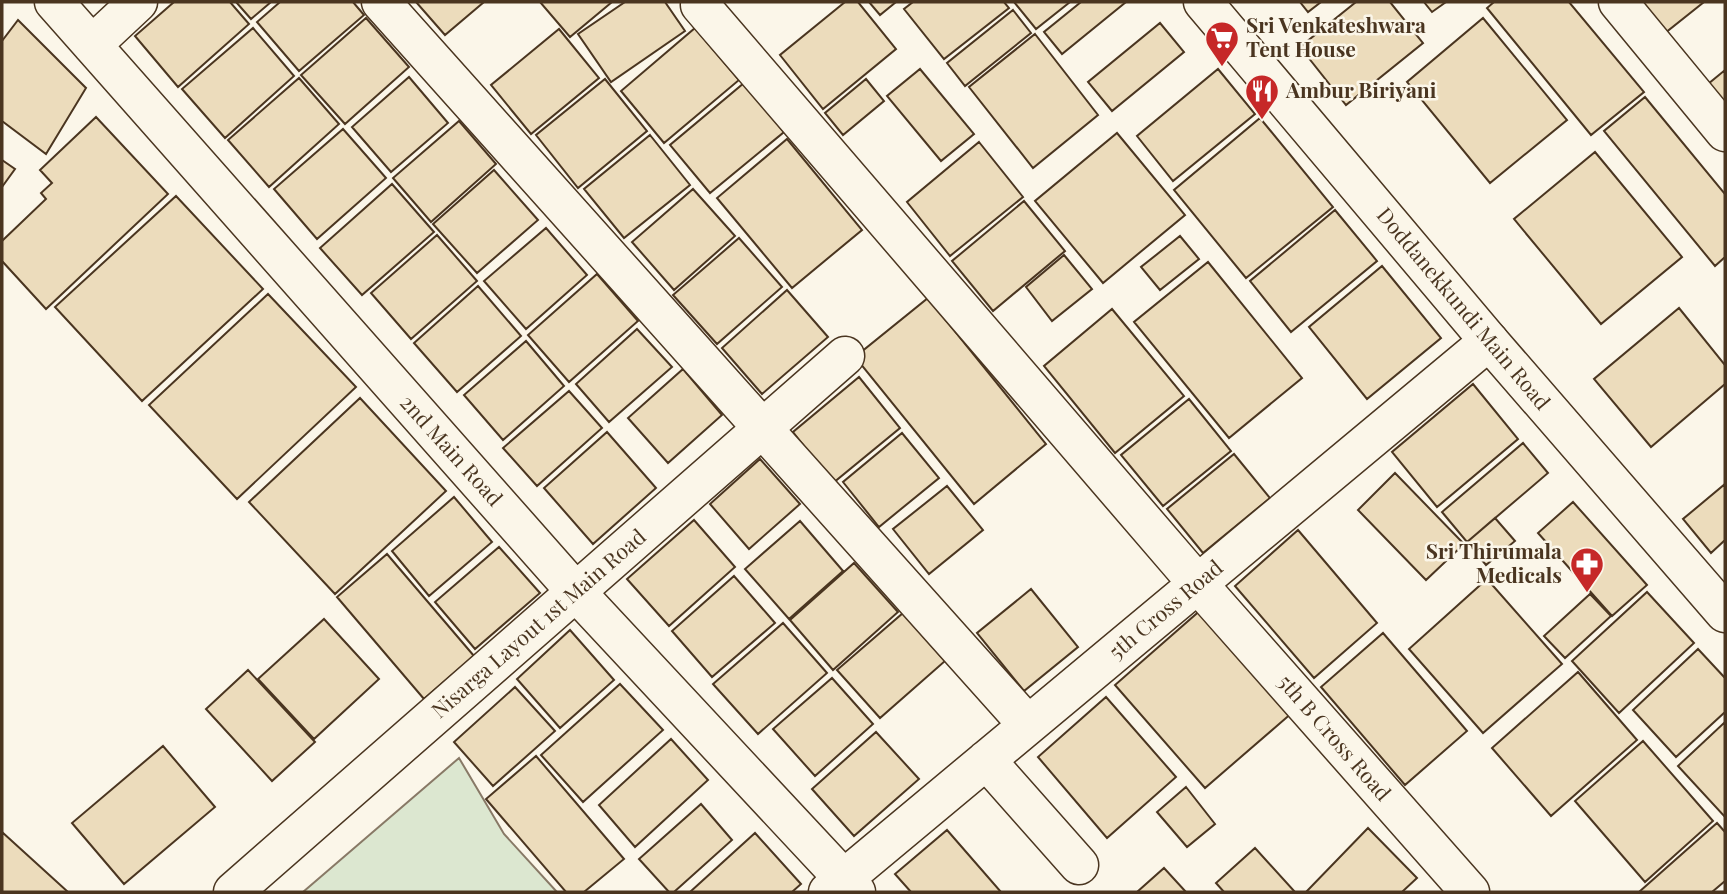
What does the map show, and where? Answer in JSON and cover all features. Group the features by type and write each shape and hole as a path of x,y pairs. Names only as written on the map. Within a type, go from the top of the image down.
{"street":[{"name":"2nd Main Road","path":"54,2 842,888"},
{"path":"92,45 138,2"},
{"path":"381,2 1028,725"},
{"name":"Doddanekkundi Main Road","path":"1203,2 1489,341 1725,613"},
{"path":"1618,2 1725,132"},
{"name":"5th B Cross Road","path":"700,5 1198,584 1470,892"},
{"name":"5th Cross Road","path":"842,888 986,760 1489,341"},
{"name":"Nisarga Layout 1st Main Road","path":"233,892 845,356"},
{"path":"986,760 1079,865"}],"green space":[{"path":"459,758 504,834 557,892 303,892"}],"building":[{"path":"174,2 230,2 249,24 178,87 135,36"},
{"path":"236,2 271,2 251,19"},
{"path":"280,2 353,2 364,15 299,71 257,22"},
{"path":"416,2 484,2 445,35"},
{"path":"540,2 612,2 570,37"},
{"path":"625,2 665,2 685,31 611,82 578,34"},
{"path":"845,2 858,2 896,49 823,109 780,55"},
{"path":"869,2 896,2 880,15"},
{"path":"913,2 1004,2 1009,8 944,59 904,9"},
{"path":"1014,2 1070,2 1036,29"},
{"path":"1081,2 1126,2 1062,54 1044,32"},
{"path":"1300,2 1321,2 1308,12"},
{"path":"1356,2 1390,2 1423,43 1346,105 1300,47"},
{"path":"1424,2 1446,2 1432,12"},
{"path":"1494,2 1569,2 1644,92 1591,135 1487,8"},
{"path":"1632,2 1704,2 1660,37"},
{"path":"1013,10 1031,33 965,86 947,63"},
{"path":"366,18 409,67 345,124 301,75"},
{"path":"1483,18 1567,120 1490,183 1407,82"},
{"path":"18,20 86,88 46,154 2,121 2,41"},
{"path":"1160,23 1184,52 1112,111 1088,82"},
{"path":"253,28 294,76 225,138 182,89"},
{"path":"695,28 739,80 664,143 621,91"},
{"path":"559,29 599,78 531,134 491,85"},
{"path":"1035,34 1098,115 1033,168 969,87"},
{"path":"920,69 974,134 941,161 887,96"},
{"path":"1218,69 1255,114 1173,181 1137,136"},
{"path":"1725,70 1725,117 1702,89"},
{"path":"409,77 448,123 391,172 352,127"},
{"path":"299,78 339,124 269,187 228,140"},
{"path":"605,79 647,131 578,188 536,135"},
{"path":"866,79 884,101 843,135 825,113"},
{"path":"744,83 784,132 710,193 670,145"},
{"path":"1645,97 1725,194 1725,257 1715,266 1604,131"},
{"path":"96,117 168,194 46,309 2,261 2,241 46,199 41,193 52,183 40,170"},
{"path":"1260,118 1333,207 1246,278 1174,190"},
{"path":"459,121 496,164 431,222 393,178"},
{"path":"343,129 386,178 317,239 274,189"},
{"path":"1117,133 1185,215 1103,283 1035,201"},
{"path":"650,135 690,185 624,238 584,189"},
{"path":"787,139 862,230 792,288 717,198"},
{"path":"979,142 1023,197 950,256 907,202"},
{"path":"1595,152 1682,257 1601,324 1514,219"},
{"path":"2,160 15,169 2,187"},
{"path":"494,170 538,220 477,273 433,224"},
{"path":"392,184 434,232 362,295 320,248"},
{"path":"693,189 735,236 674,290 632,242"},
{"path":"176,196 263,289 142,401 55,307"},
{"path":"1024,201 1065,251 993,311 952,261"},
{"path":"1335,210 1377,261 1291,332 1250,281"},
{"path":"546,228 587,275 526,329 484,281"},
{"path":"437,235 477,281 411,339 371,293"},
{"path":"1180,236 1199,259 1160,290 1141,267"},
{"path":"739,238 782,287 717,344 673,295"},
{"path":"1064,255 1092,289 1052,321 1026,287"},
{"path":"1208,262 1302,378 1229,438 1134,322"},
{"path":"1382,266 1441,338 1367,399 1309,327"},
{"path":"597,274 638,321 569,382 528,335"},
{"path":"478,286 521,336 457,392 414,343"},
{"path":"787,290 828,337 762,394 722,348"},
{"path":"268,294 356,387 237,499 149,405"},
{"path":"928,298 1046,444 974,504 855,357"},
{"path":"1679,308 1725,365 1725,384 1651,447 1594,379"},
{"path":"1112,309 1184,396 1115,453 1044,366"},
{"path":"637,329 672,367 609,422 576,384"},
{"path":"526,341 564,386 503,440 464,395"},
{"path":"683,369 722,415 668,463 628,418"},
{"path":"859,377 900,428 833,483 793,432"},
{"path":"1473,384 1518,439 1437,507 1392,452"},
{"path":"569,391 602,428 537,486 503,448"},
{"path":"360,398 446,491 335,594 249,502"},
{"path":"1189,399 1231,451 1163,506 1121,455"},
{"path":"607,432 656,488 593,544 544,488"},
{"path":"902,433 939,478 879,527 843,482"},
{"path":"1523,443 1548,473 1467,542 1442,512"},
{"path":"1234,454 1270,498 1203,553 1167,509"},
{"path":"760,459 800,504 749,549 710,504"},
{"path":"1395,473 1464,544 1426,580 1358,510"},
{"path":"1725,484 1725,540 1711,553 1683,519"},
{"path":"947,486 983,530 929,574 893,529"},
{"path":"454,497 492,542 429,596 392,551"},
{"path":"1573,502 1647,585 1612,616 1538,533"},
{"path":"1495,518 1515,541 1486,565 1467,542"},
{"path":"694,520 735,567 669,626 627,579"},
{"path":"800,521 843,571 789,619 745,569"},
{"path":"1298,530 1377,623 1314,678 1235,586"},
{"path":"499,547 540,593 475,649 435,602"},
{"path":"387,554 474,656 424,699 337,597"},
{"path":"854,563 898,612 833,670 790,620"},
{"path":"734,576 775,623 712,677 672,631"},
{"path":"1487,579 1562,664 1483,733 1409,649"},
{"path":"1031,589 1078,647 1024,691 977,633"},
{"path":"1647,592 1694,643 1619,713 1572,661"},
{"path":"1590,594 1611,616 1565,658 1544,636"},
{"path":"1203,608 1293,712 1205,788 1115,685"},
{"path":"903,613 945,661 880,718 837,670"},
{"path":"324,619 379,679 314,739 258,679"},
{"path":"783,623 827,673 758,734 713,684"},
{"path":"570,630 614,680 560,728 517,679"},
{"path":"1383,633 1467,731 1405,785 1321,687"},
{"path":"1698,649 1725,678 1725,712 1676,757 1633,710"},
{"path":"248,670 315,742 272,781 206,709"},
{"path":"1578,672 1637,740 1551,816 1492,748"},
{"path":"832,678 873,724 815,776 773,729"},
{"path":"620,684 663,730 583,802 541,755"},
{"path":"515,687 555,731 493,786 454,742"},
{"path":"1106,697 1176,777 1107,838 1038,757"},
{"path":"1725,722 1725,817 1678,766"},
{"path":"876,732 919,779 854,836 812,789"},
{"path":"671,739 708,780 635,847 599,805"},
{"path":"1643,741 1713,821 1645,882 1575,801"},
{"path":"163,746 215,807 124,884 72,823"},
{"path":"536,756 624,859 584,892 566,892 486,799"},
{"path":"1186,787 1215,824 1187,847 1157,812"},
{"path":"701,804 732,840 674,892 669,892 639,859"},
{"path":"1717,823 1725,832 1725,881 1712,892 1639,892"},
{"path":"1368,828 1417,878 1402,892 1306,892"},
{"path":"947,830 1001,892 911,892 895,874"},
{"path":"2,832 68,892 2,892"},
{"path":"755,833 801,884 792,892 690,892"},
{"path":"1255,848 1295,892 1224,892 1216,883"},
{"path":"1164,868 1186,892 1137,892"}],"place":[{"name":"Sri Venkateshwara Tent House","path":"1222,68"},
{"name":"Ambur Biriyani","path":"1262,121"},
{"name":"Sri Thirumala Medicals","path":"1587,594"}]}
